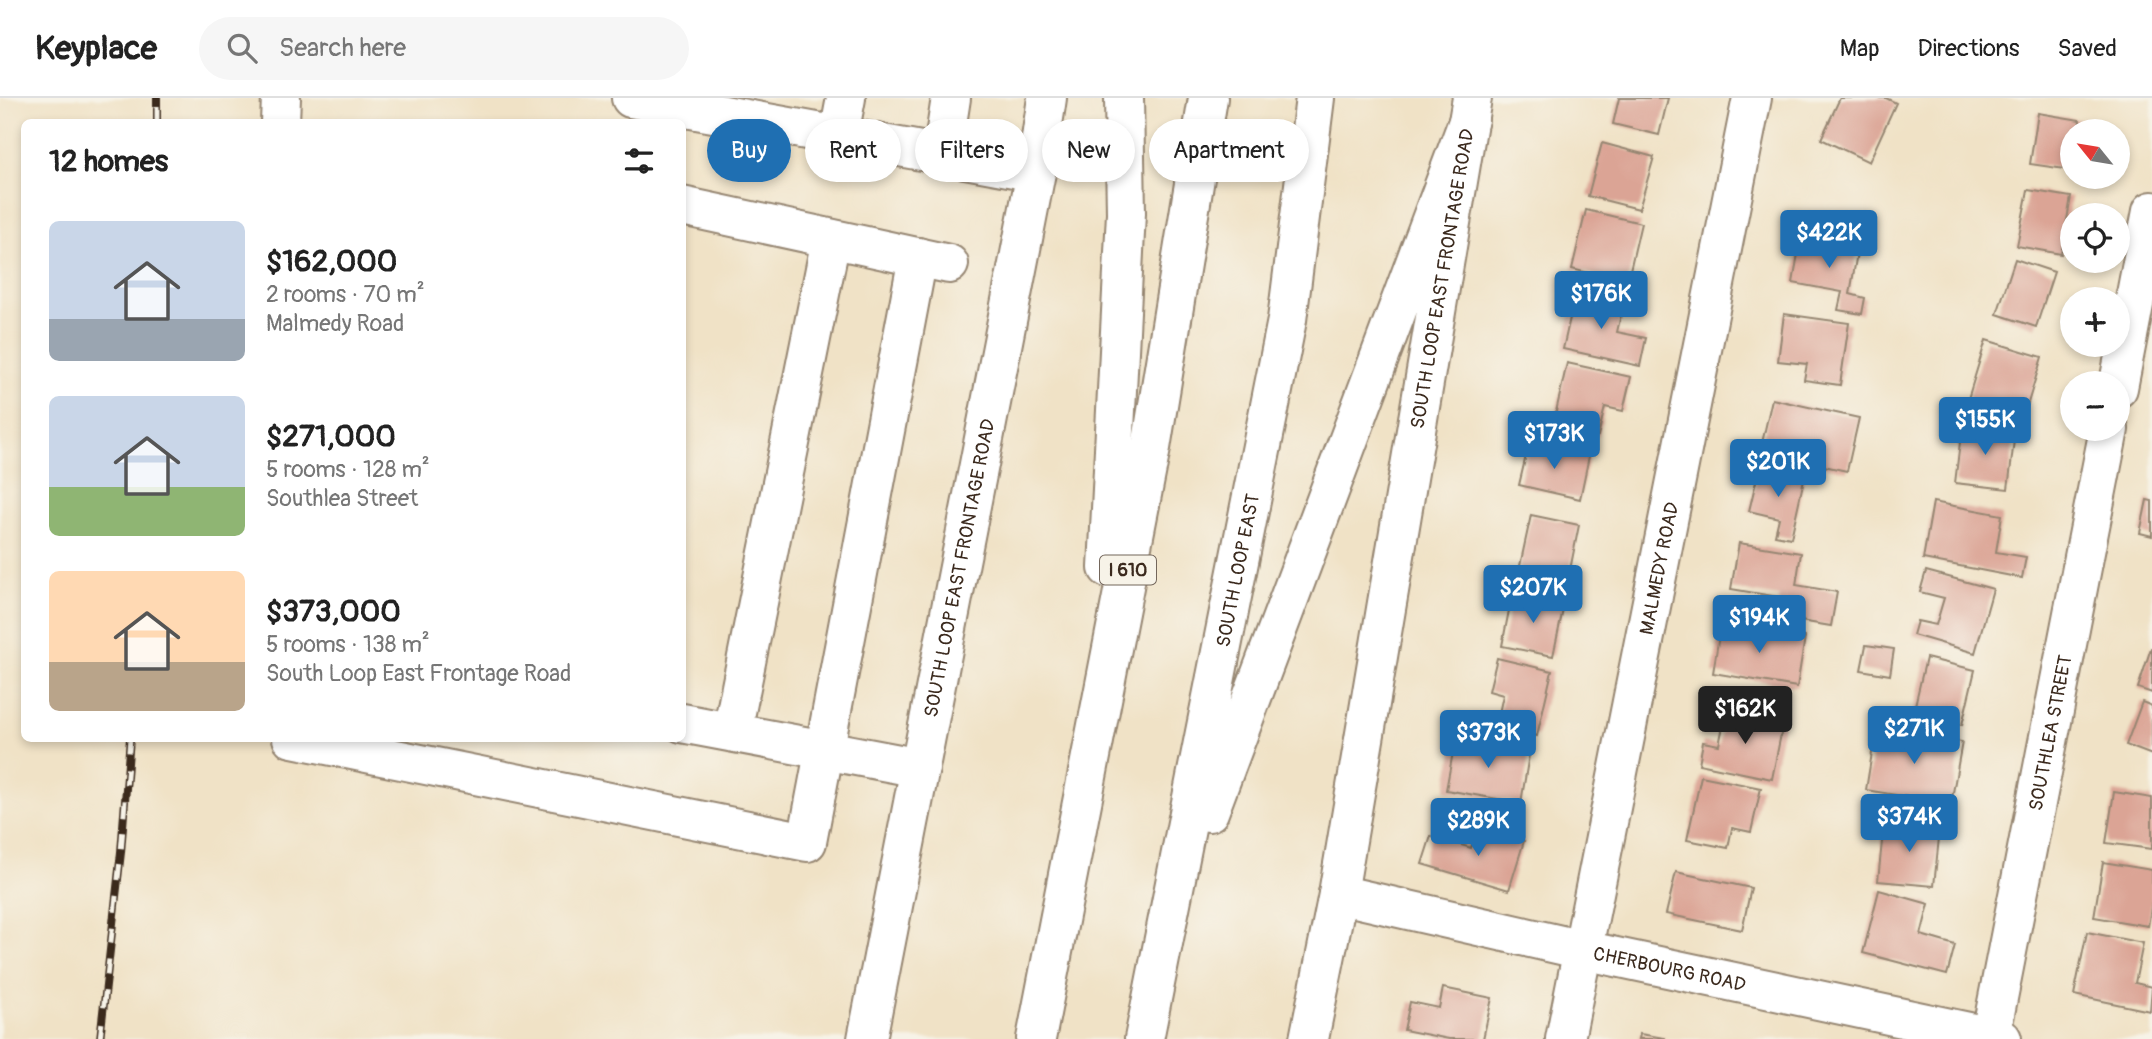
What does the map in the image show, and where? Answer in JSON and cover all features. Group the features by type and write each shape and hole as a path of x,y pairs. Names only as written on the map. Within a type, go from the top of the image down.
{"main road":[{"path":"631,98 843,116 915,145"},
{"path":"948,119 951,98"},
{"name":"SOUTH LOOP EAST FRONTAGE ROAD","path":"867,1039 1036,172 1047,98"},
{"path":"1100,720 1126,213 1124,98"},
{"name":"I 610","path":"1036,1039 1151,448 1208,98"},
{"name":"SOUTH LOOP EAST","path":"1144,1039 1287,320 1315,98"},
{"name":"MALMEDY ROAD","path":"1565,1039 1752,98"},
{"path":"1169,919 1470,109"},
{"name":"SOUTH LOOP EAST FRONTAGE ROAD","path":"1309,1039 1338,894 1470,109"},
{"path":"1028,171 1036,172"},
{"path":"312,742 807,842 934,261 686,207"},
{"path":"2121,371 2152,211"},
{"path":"732,732 831,239"},
{"name":"SOUTHLEA STREET","path":"1994,1038 2107,441"},
{"path":"686,724 920,768"},
{"name":"CHERBOURG ROAD","path":"1338,894 1583,950 1994,1038"}],"building":[{"path":"1619,98 1668,98 1659,135 1613,124"},
{"path":"1840,98 1886,98 1896,103 1869,162 1821,139"},
{"path":"2038,113 2074,119 2060,119 2060,168 2030,164"},
{"path":"1602,143 1654,157 1639,209 1588,196"},
{"path":"2028,190 2071,197 2070,203 2060,203 2060,254 2017,246"},
{"path":"1586,210 1641,223 1627,283 1572,269"},
{"path":"1801,236 1858,247 1850,294 1865,298 1862,314 1838,310 1842,292 1793,283"},
{"path":"2015,259 2054,272 2036,327 1997,314"},
{"path":"1576,291 1624,302 1617,332 1646,338 1640,366 1563,349"},
{"path":"1784,314 1849,323 1840,385 1804,380 1807,364 1778,361"},
{"path":"1986,340 2042,357 2024,416 1968,399"},
{"path":"1567,363 1631,377 1623,411 1605,407 1598,436 1553,425"},
{"path":"1772,399 1859,418 1847,471 1760,452"},
{"path":"1962,426 2015,432 2008,489 1955,483"},
{"path":"1529,443 1589,456 1580,499 1519,485"},
{"path":"1759,469 1804,479 1791,538 1775,535 1779,518 1749,511"},
{"path":"2147,500 2152,501 2152,536 2140,533"},
{"path":"1933,502 2002,515 1996,552 2026,557 2022,578 1923,559"},
{"path":"1531,515 1579,525 1567,585 1518,575"},
{"path":"1739,543 1801,553 1796,585 1837,592 1831,626 1776,617 1779,597 1731,589"},
{"path":"1926,571 1993,589 1975,653 1913,635 1917,621 1936,625 1944,598 1920,592"},
{"path":"1512,595 1564,605 1553,656 1502,646"},
{"path":"1721,623 1805,637 1797,687 1713,673"},
{"path":"1866,645 1894,649 1890,675 1861,670"},
{"path":"2152,648 2152,693 2138,688"},
{"path":"1497,658 1552,671 1537,736 1496,727 1503,695 1489,691"},
{"path":"1926,658 1975,670 1962,725 1913,714"},
{"path":"2142,702 2152,706 2152,755 2126,745"},
{"path":"1726,712 1783,724 1772,779 1699,764 1703,742 1719,745"},
{"path":"1876,728 1962,742 1951,804 1866,790"},
{"path":"1456,736 1530,749 1521,803 1446,790"},
{"path":"1701,776 1761,788 1751,832 1732,828 1728,848 1687,840"},
{"path":"2114,792 2152,798 2152,849 2106,843"},
{"path":"1884,822 1940,828 1934,886 1878,881"},
{"path":"1478,827 1524,841 1509,890 1422,864 1431,836 1471,848"},
{"path":"2103,862 2152,870 2152,902 2148,926 2094,917"},
{"path":"1676,872 1751,888 1742,930 1666,914"},
{"path":"1879,890 1929,904 1921,935 1955,945 1947,975 1863,953"},
{"path":"2087,932 2143,943 2135,983 2152,987 2150,1011 2074,995"},
{"path":"1443,988 1492,998 1483,1039 1449,1039 1404,1030 1410,1002 1439,1008"},
{"path":"1640,1034 1665,1038 1665,1039 1639,1039"}],"railway":[{"path":"157,98 157,119"},
{"path":"100,1039 121,852 130,742"}]}
